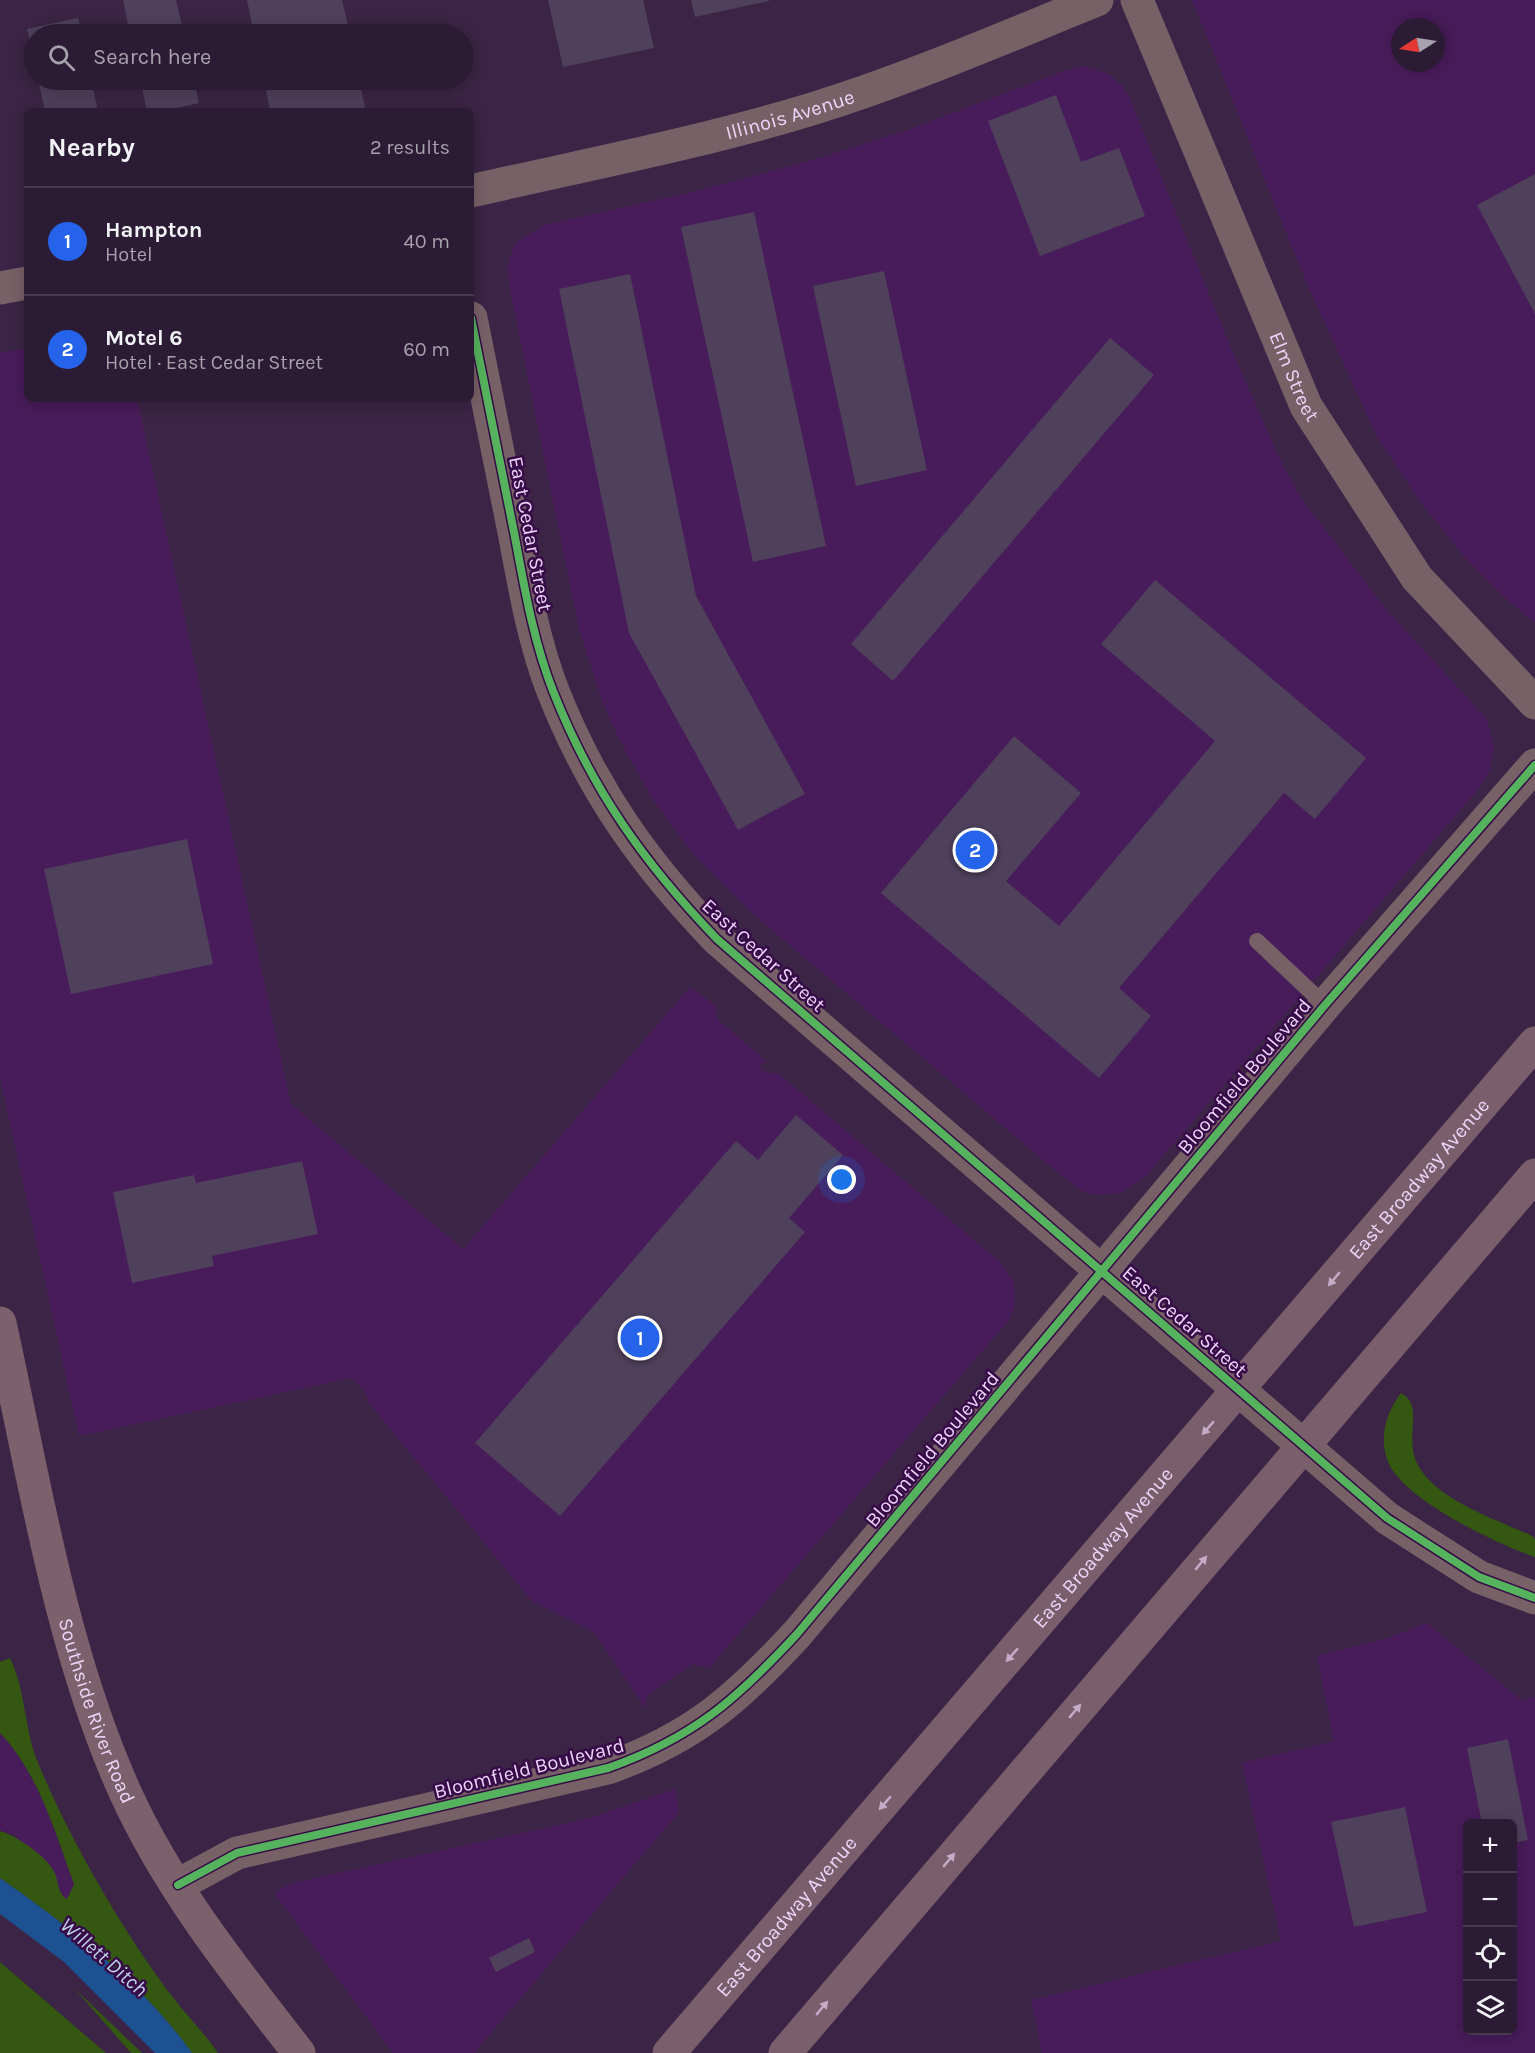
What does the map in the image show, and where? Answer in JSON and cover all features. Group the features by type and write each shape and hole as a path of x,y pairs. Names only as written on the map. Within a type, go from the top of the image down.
{"main road":[{"name":"East Broadway Avenue","path":"669,2053 1240,1390 1535,1042"},
{"path":"785,2053 1302,1444 1535,1175"},
{"name":"Southside River Road","path":"0,1323 62,1600 88,1693 125,1792 146,1835 177,1885 227,1959 299,2053"}],"street":[{"name":"Illinois Avenue","path":"474,190 693,141 812,109 926,70 1097,0"},
{"name":"Elm Street","path":"1137,0 1306,406 1417,578 1535,703"},
{"path":"0,288 24,284"},
{"name":"East Cedar Street","path":"474,333 531,619 552,689 575,743 606,801 644,858 717,939 1387,1518 1479,1577 1535,1598"},
{"name":"Bloomfield Boulevard","path":"177,1885 237,1853 608,1768 667,1744 700,1725 745,1689 797,1634 1325,1005 1535,765"}],"lane":[{"path":"1257,941 1325,1005"}],"shaded area":[{"path":"1192,0 1535,0 1535,623 1506,599 1468,561 1421,503 1377,437 1307,284"},
{"path":"1083,66 1109,74 1122,86 1129,97 1233,353 1279,457 1299,495 1385,608 1487,719 1494,745 1490,770 1480,787 1145,1177 1121,1193 1097,1195 1085,1193 1063,1177 753,914 693,854 653,800 619,739 602,701 579,629 510,290 508,269 509,258 517,242 544,225 692,192 806,162 905,131 1064,71"},
{"path":"24,349 24,402 138,402 291,1104 463,1249 690,987 715,1005 718,1020 766,1061 759,1067 766,1073 778,1073 1001,1263 1014,1283 1015,1306 1009,1320 709,1668 693,1664 647,1695 646,1709 594,1632 532,1601 369,1403 364,1390 352,1378 79,1436 0,1078 0,353"},
{"path":"1427,1623 1521,1700 1535,1697 1535,2053 1042,2053 1031,2000 1281,1941 1242,1763 1334,1741 1317,1656 1385,1639"},
{"path":"0,1733 29,1772 46,1807 74,1884 67,1900 60,1895 53,1869 15,1835 0,1831"},
{"path":"675,1789 679,1812 474,2053 393,2053 274,1893 292,1883 586,1819"}],"green space":[{"path":"1401,1393 1412,1406 1414,1456 1428,1479 1455,1500 1532,1536 1535,1539 1535,1557 1498,1542 1451,1518 1429,1504 1395,1474 1387,1459 1384,1433 1388,1416"},
{"path":"10,1658 19,1684 33,1750 51,1793 82,1854 99,1886 156,1974 218,2053 192,2053 151,2003 104,1958 0,1878 0,1831 22,1841 49,1864 61,1893 67,1899 74,1884 53,1824 36,1785 14,1749 0,1733 0,1662"},
{"path":"0,1962 106,2053 0,2053"},
{"path":"74,1988 142,2053 131,2053"}],"water":[{"path":"0,1878 104,1958 151,2003 192,2053 155,2053 64,1962 0,1914"}],"building":[{"path":"123,0 176,0 182,24 128,24"},
{"path":"247,0 342,0 348,24 252,24"},
{"path":"548,0 643,0 654,48 563,67"},
{"path":"691,0 769,0 769,1 695,17"},
{"path":"78,18 80,24 50,24"},
{"path":"40,90 93,90 97,108 44,108"},
{"path":"142,90 196,90 199,103 177,108 146,108"},
{"path":"266,90 361,90 365,108 269,108"},
{"path":"1056,95 1081,162 1119,148 1145,216 1040,256 988,121"},
{"path":"1535,174 1535,314 1477,205"},
{"path":"754,212 826,546 753,562 681,227"},
{"path":"884,271 927,470 856,486 813,286"},
{"path":"630,274 696,596 805,794 738,830 629,633 559,289"},
{"path":"1110,338 1154,375 893,681 851,644"},
{"path":"1155,580 1366,758 1315,819 1284,793 1119,988 1151,1016 1099,1078 881,893 1014,736 1081,793 1006,881 1059,926 1215,741 1101,644"},
{"path":"187,839 213,964 71,994 44,869"},
{"path":"796,1115 843,1155 789,1218 805,1232 560,1516 475,1443 736,1141 758,1160"},
{"path":"302,1161 318,1234 212,1256 214,1266 132,1283 113,1192 194,1175 196,1183"},
{"path":"1508,1739 1528,1840 1517,1842 1517,1819 1481,1819 1467,1748"},
{"path":"1405,1807 1427,1912 1354,1927 1331,1822"},
{"path":"529,1938 535,1952 496,1972 489,1958"}],"cycle path":[{"path":"474,333 525,592 546,672 568,727 603,793 622,824 666,882 717,939 1387,1518 1479,1577 1535,1598"},
{"path":"178,1885 237,1853 608,1768 665,1744 689,1730 733,1697 797,1634 1325,1005 1535,765"}],"place":[{"name":"Motel 6","path":"975,850"},
{"name":"Hampton","path":"640,1338"}],"water label":[{"name":"Willett Ditch","path":"104,1957"}]}
